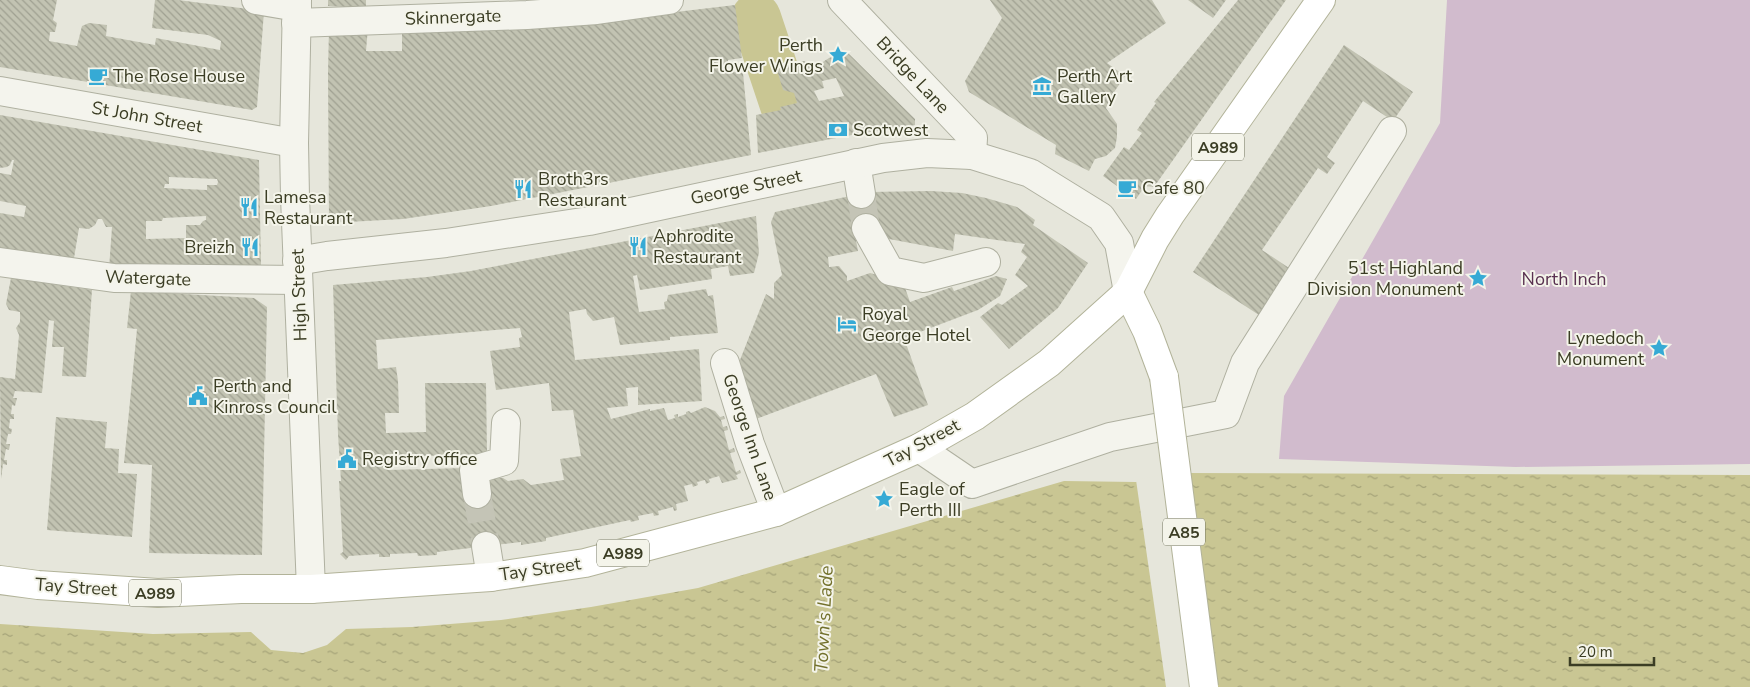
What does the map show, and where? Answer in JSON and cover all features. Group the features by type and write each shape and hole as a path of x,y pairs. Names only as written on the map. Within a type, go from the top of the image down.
{"main road":[{"name":"A989","path":"1128,292 1155,239 1170,215 1321,0"},
{"name":"A85","path":"1128,292 1164,377 1204,687"},
{"name":"Tay Street","path":"0,580 38,585 158,593 241,589 311,589 491,577 585,564 776,512 919,448 974,416 1049,363 1128,292"}],"street":[{"name":"Skinnergate","path":"256,0 296,10 527,15 597,10 669,0"},
{"name":"Bridge Lane","path":"842,0 973,138 972,155"},
{"name":"High Street","path":"296,10 294,143 297,271 311,589"},
{"name":"St John Street","path":"0,91 294,143"},
{"path":"919,448 972,484 1110,437 1226,414 1245,363 1392,131"},
{"name":"George Street","path":"297,271 327,256 446,243 590,221 856,163 927,153 972,155 1030,173 1101,217 1119,243 1128,292"},
{"path":"856,163 861,194"},
{"path":"866,228 890,271 924,278 986,262"},
{"name":"Watergate","path":"0,262 114,278 297,271"},
{"name":"George Inn Lane","path":"725,363 750,444 776,512"},
{"path":"477,494 474,470 504,461 506,423"},
{"path":"486,546 491,577"}],"green space":[{"name":"North Inch","path":"1447,0 1750,0 1750,464 1516,467 1279,459 1284,396 1440,123"}],"water":[{"path":"1181,473 1750,475 1750,687 0,687 0,624 153,634 251,632 271,650 303,653 327,645 346,629 412,627 501,620 591,607 698,588 1064,481 1136,482"}],"pier":[{"path":"1181,471 1216,687 1166,687 1136,480"}],"building":[{"path":"0,0 57,0 53,20 57,23 55,32 50,32 49,41 77,46 82,26 89,23 107,25 106,36 155,45 156,38 220,50 221,41 208,35 152,28 155,0 178,0 264,11 257,107 252,110 0,67"},
{"path":"328,0 366,0 366,8 328,6"},
{"name":"Perth Art Gallery","path":"990,0 1152,0 1166,23 1107,63 1125,76 1110,98 1106,108 1117,124 1117,137 1115,148 1106,156 1095,159 1089,171 1055,154 1056,145 969,92 965,81 1002,18"},
{"path":"1188,0 1226,0 1213,18"},
{"path":"1238,0 1286,0 1154,187 1145,186 1136,199 1132,196 1124,198 1117,190 1117,186 1103,176 1124,147 1129,150 1142,133 1137,130 1156,103 1154,102"},
{"path":"735,5 742,58 728,60 728,71 743,73 751,155 491,206 403,219 329,223 329,27 368,27 366,51 402,51 402,31 591,22"},
{"path":"1344,45 1413,92 1393,121 1363,101 1327,157 1335,163 1327,174 1318,168 1262,250 1292,270 1262,317 1193,272"},
{"path":"847,52 915,119 915,125 758,153 756,115 781,110 780,107 797,103 794,93 783,90 776,67 804,61 815,67 829,58","holes":["836,78 844,96 819,101 814,91 824,88 822,81"]},
{"path":"0,115 259,160 261,265 210,268 109,269 112,227 106,227 102,219 98,219 95,225 89,229 79,228 73,264 0,252 0,213 24,217 26,206 0,201 0,173 11,175 14,160 7,167 0,168","holes":["169,177 217,179 218,182 217,185 207,185 207,190 164,188 165,184 169,184","206,216 206,220 200,225 186,225 186,238 146,239 146,221 162,221 163,218"]},
{"name":"Royal George Hotel","path":"931,191 962,193 1017,207 1035,220 1033,225 1088,263 1058,308 1009,349 980,317 998,303 1002,305 1028,286 1015,275 1027,257 1021,252 1025,244 955,234 953,251 889,239 874,227 854,230 858,251 828,257 829,267 839,266 847,276 847,281 870,273 903,282 910,302 952,287 954,291 996,276 1007,279 1000,296 978,310 904,338 928,405 894,417 876,374 756,419 738,365 766,294 774,299 774,283 782,275 771,222 775,212 869,192"},
{"path":"756,216 759,253 754,273 730,276 728,266 711,269 712,279 640,290 637,275 633,276 639,312 665,309 664,302 667,301 668,295 706,289 708,296 713,295 718,333 670,337 670,340 620,345 614,317 593,321 587,314 586,309 569,312 575,360 699,349 702,401 638,405 638,387 626,388 628,406 607,408 611,419 650,409 650,411 664,408 668,420 675,418 674,415 678,414 678,417 686,414 686,412 689,411 691,413 705,407 715,411 720,417 724,416 725,419 721,420 723,427 727,426 728,430 724,431 729,450 734,448 735,452 730,453 736,472 740,470 741,473 736,475 738,479 722,483 719,476 709,479 710,482 706,484 705,480 697,482 698,485 693,487 692,484 684,486 688,501 676,504 677,510 674,511 673,507 658,511 659,515 654,516 653,513 638,516 639,520 631,522 630,520 546,538 546,541 521,545 521,542 437,552 437,555 418,556 417,553 390,554 390,557 379,557 379,554 349,556 346,560 340,554 343,552 333,285 427,277 471,271","holes":["520,328 522,337 519,338 520,347 490,351 496,390 549,383 552,411 573,410 581,456 560,459 564,480 531,485 523,479 508,481 495,477 487,484 464,468 388,470 388,457 487,454 486,383 425,383 426,432 386,433 385,413 399,413 398,381 396,367 378,369 376,340"]},
{"path":"11,278 92,290 86,377 62,376 64,347 52,347 54,321 49,320 42,393 15,391 13,398 17,398 15,406 12,405 11,414 14,414 14,419 10,419 9,428 12,429 11,434 8,434 6,444 10,444 9,450 6,449 4,460 7,460 7,465 3,464 1,479 0,377 15,379 19,335 16,328 20,322 20,312 9,310 6,304"},
{"name":"Perth and Kinross Council","path":"131,291 254,298 267,307 262,555 149,553 152,465 124,463 137,329 127,328"},
{"path":"56,417 107,422 105,448 119,449 118,473 137,474 132,537 47,530"}],"waterway":[{"name":"Town's Lade","path":"756,18 785,105"}],"tunnel":[{"path":"861,194 866,228"},
{"path":"477,494 486,546"}],"place":[{"name":"Perth Flower Wings","path":"838,55"},
{"name":"The Rose House","path":"98,76"},
{"name":"Perth Art Gallery","path":"1042,86"},
{"name":"Scotwest","path":"838,130"},
{"name":"Cafe 80","path":"1127,188"},
{"name":"Broth3rs Restaurant","path":"523,189"},
{"name":"Lamesa Restaurant","path":"249,207"},
{"name":"Aphrodite Restaurant","path":"638,246"},
{"name":"Breizh","path":"250,247"},
{"name":"51st Highland Division Monument","path":"1478,278"},
{"name":"Royal George Hotel","path":"847,324"},
{"name":"Lynedoch Monument","path":"1659,348"},
{"name":"Perth and Kinross Council","path":"198,396"},
{"name":"Registry office","path":"347,459"},
{"name":"Eagle of Perth III","path":"884,499"}]}
